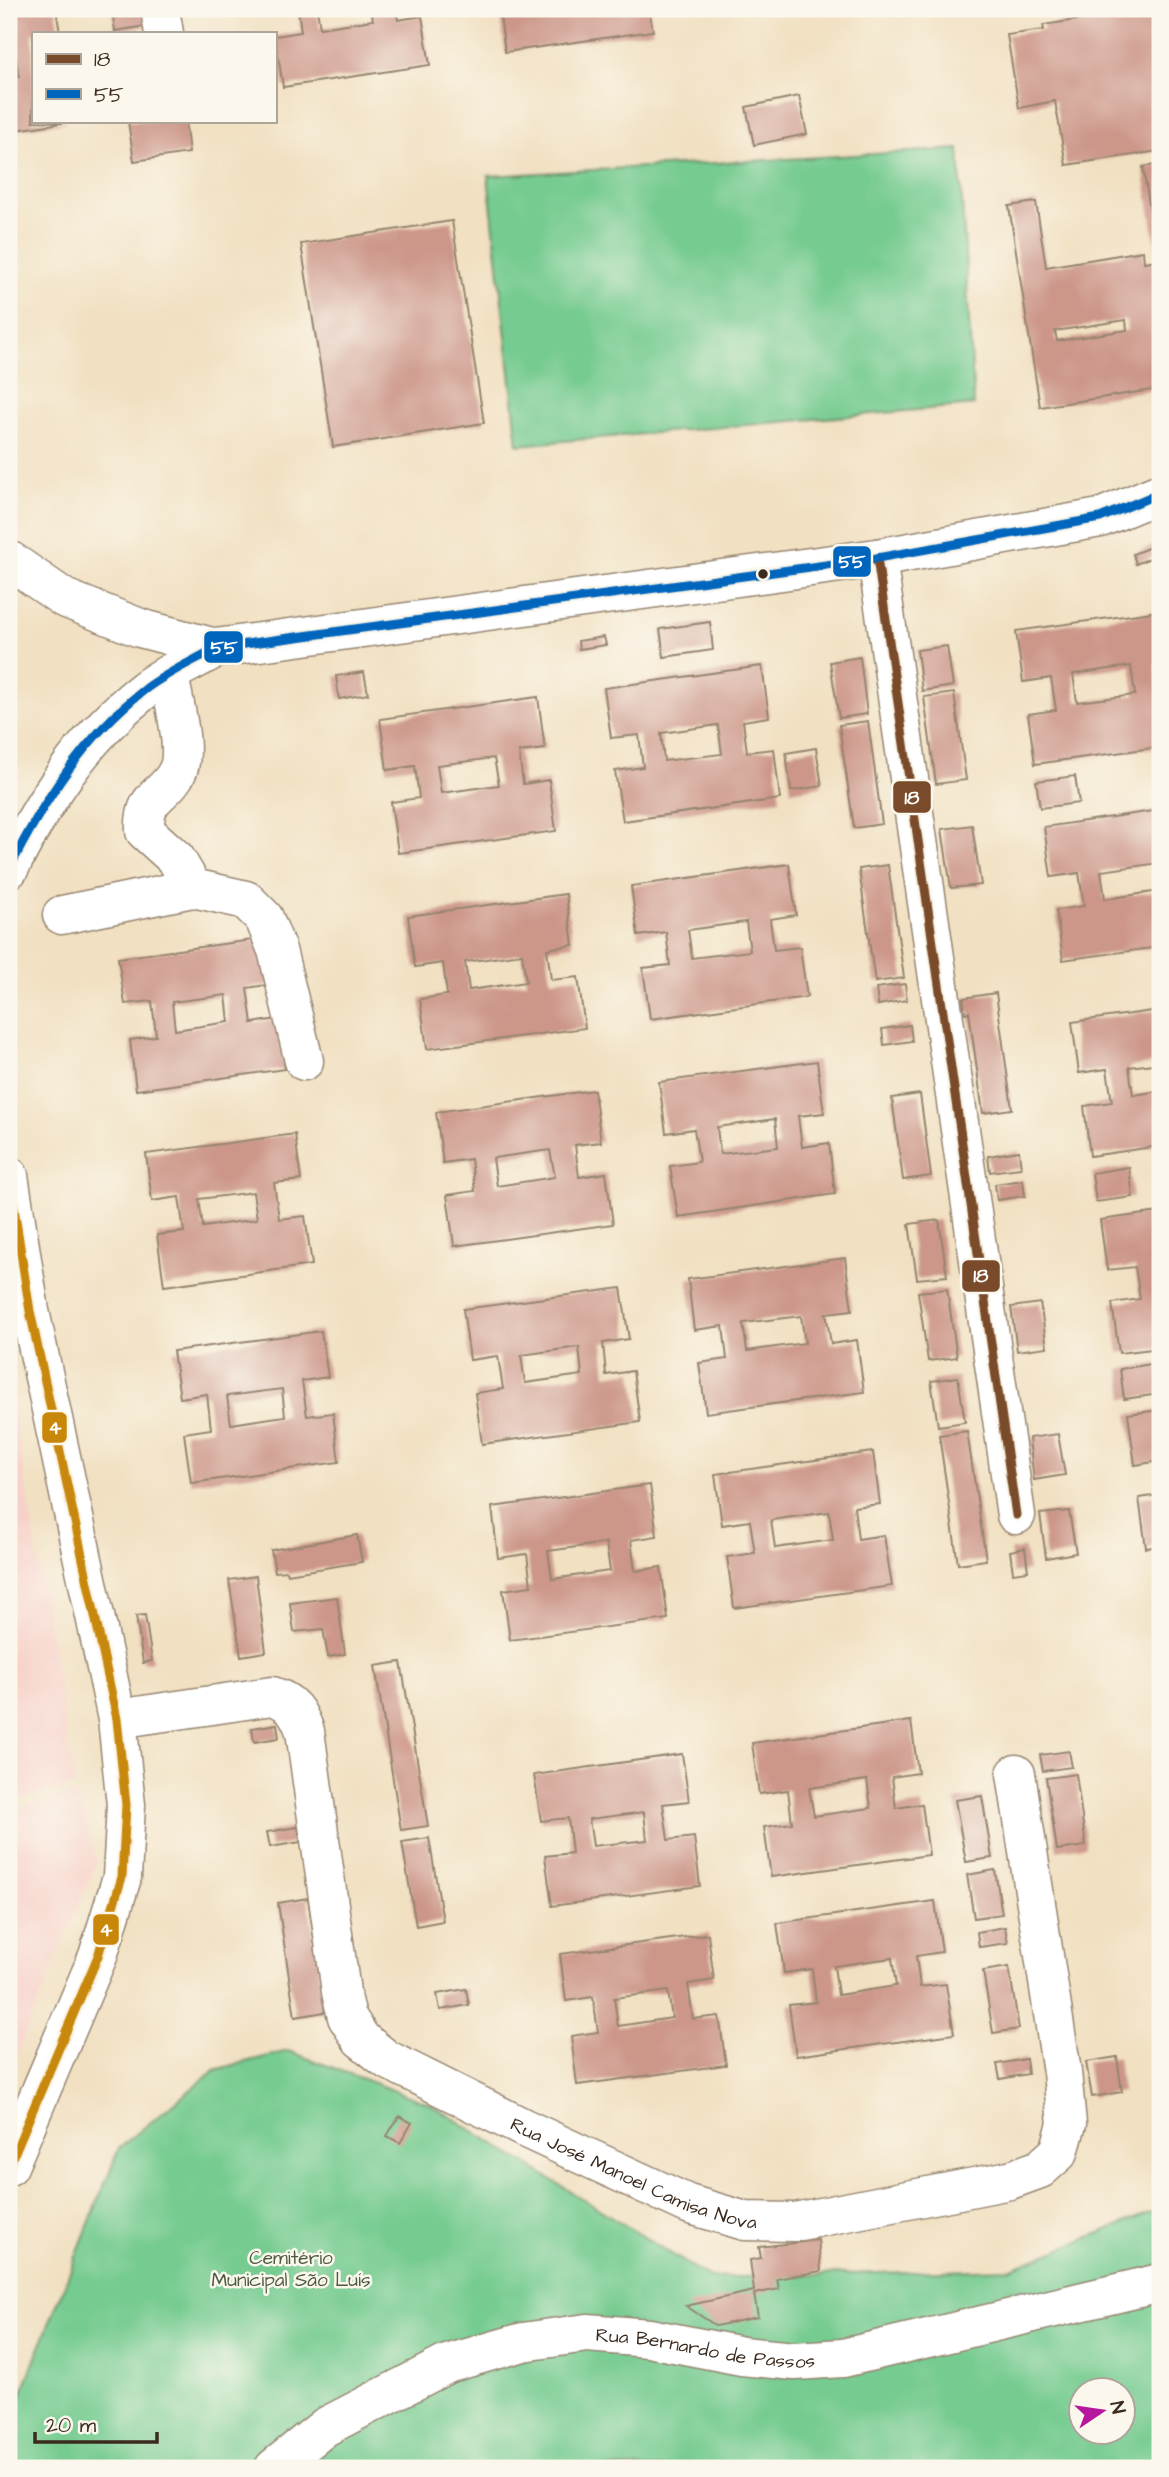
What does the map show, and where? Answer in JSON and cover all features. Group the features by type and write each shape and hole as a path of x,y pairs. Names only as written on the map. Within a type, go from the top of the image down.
{"street":[{"path":"160,9 164,32"},
{"path":"9,869 34,820 87,742 144,690 216,648 877,558 1100,518 1160,493"},
{"path":"877,558 1016,1515"},
{"path":"9,560 64,598 141,628 216,648"},
{"path":"169,675 180,743 178,771 155,795 144,814 145,831 176,859 193,888"},
{"path":"62,915 193,888 246,900 264,918 277,950 304,1061"},
{"path":"9,1175 19,1313 117,1719 126,1805 122,1877 98,1956 9,2166"},
{"name":"Rua José Manoel Camisa Nova","path":"117,1719 272,1696 288,1701 298,1714 305,1731 341,1992 347,2017 361,2039 386,2059 524,2128 688,2204 744,2221 795,2222 1010,2180 1040,2169 1059,2151 1068,2124 1016,1774"},
{"name":"Rua Bernardo de Passos","path":"274,2468 325,2427 447,2364 523,2342 587,2333 649,2338 795,2361 843,2358 1160,2283"}],"shaded area":[{"path":"9,1382 75,1785 9,1802"},
{"path":"77,1793 97,1861 9,2073 9,1810"}],"green space":[{"path":"959,149 974,405 518,445 488,176"},
{"name":"Cemitério Municipal São Luís","path":"288,2051 430,2104 710,2278 1009,2269 1160,2209 1160,2468 9,2468 9,2425 119,2148 215,2070"}],"building":[{"path":"9,9 56,9 60,32 32,32 32,122 68,122 9,131 9,78 19,77 14,47 9,48"},
{"path":"112,9 143,9 146,26 115,31"},
{"path":"298,9 317,9 320,28 373,20 371,9 396,9 398,20 422,16 430,65 283,87 276,36 301,32"},
{"path":"499,9 649,9 653,31 505,52"},
{"path":"1160,9 1160,151 1066,165 1055,101 1019,108 1007,35 1044,30 1043,25"},
{"path":"799,96 807,134 754,145 746,107"},
{"path":"128,122 185,122 189,153 134,161"},
{"path":"1160,164 1160,395 1158,389 1040,407 1009,206 1036,202 1046,267 1143,251 1144,262 1158,260 1143,167","holes":["1126,320 1127,330 1057,341 1055,331"]},
{"path":"452,221 484,423 333,447 301,244"},
{"path":"1160,543 1160,554 1136,564 1133,554"},
{"path":"1160,611 1160,663 1155,664 1160,695 1160,747 1035,764 1028,714 1056,710 1051,678 1023,682 1016,631","holes":["1131,666 1135,695 1077,702 1073,674"]},
{"path":"710,622 713,650 664,657 660,629"},
{"path":"604,637 606,645 579,649 578,641"},
{"path":"947,646 953,686 922,691 917,650"},
{"path":"860,657 867,714 839,718 830,662"},
{"path":"762,666 769,717 743,721 747,752 774,749 780,799 623,821 615,771 643,767 639,735 611,738 604,688","holes":["718,725 722,754 664,761 661,733"]},
{"path":"364,672 368,694 339,699 336,676"},
{"path":"954,693 966,780 936,784 924,697"},
{"path":"538,697 545,749 519,752 523,784 549,780 556,831 398,853 391,802 419,798 415,766 387,770 380,719","holes":["494,758 499,785 441,793 437,765"]},
{"path":"868,721 882,824 854,828 839,725"},
{"path":"816,748 822,786 791,791 786,753"},
{"path":"1075,776 1079,803 1040,808 1036,781"},
{"path":"1160,810 1160,863 1101,871 1105,899 1160,891 1160,947 1063,960 1056,910 1084,906 1079,873 1051,877 1044,827"},
{"path":"972,825 981,885 951,888 942,829"},
{"path":"789,864 796,915 770,919 774,950 800,947 807,997 650,1019 643,968 670,965 666,932 638,936 631,886","holes":["746,922 750,951 692,958 688,930"]},
{"path":"888,865 904,978 875,982 859,869"},
{"path":"566,894 573,945 547,949 551,980 578,977 585,1028 427,1049 420,999 447,995 443,963 415,967 408,916","holes":["522,954 526,982 469,990 465,962"]},
{"path":"267,938 273,984 247,988 252,1023 278,1019 285,1069 136,1090 130,1040 156,1036 152,1001 125,1004 118,958","holes":["226,995 229,1022 175,1030 172,1002"]},
{"path":"905,984 907,1000 878,1005 876,988"},
{"path":"996,993 1012,1109 983,1113 969,1012 965,1013 963,998"},
{"path":"1160,1010 1160,1063 1129,1067 1133,1095 1160,1091 1160,1146 1090,1156 1084,1106 1112,1102 1107,1069 1079,1073 1072,1022"},
{"path":"910,1025 912,1041 884,1045 882,1029"},
{"path":"817,1061 824,1113 798,1116 802,1147 829,1143 835,1194 678,1217 670,1166 699,1162 694,1129 666,1133 659,1082","holes":["775,1119 778,1147 720,1154 717,1127"]},
{"path":"594,1090 601,1142 575,1145 579,1177 606,1173 613,1224 454,1246 447,1195 475,1191 471,1159 443,1163 436,1112","holes":["550,1150 555,1177 497,1186 493,1158"]},
{"path":"920,1094 931,1176 903,1180 892,1098"},
{"path":"295,1134 301,1180 274,1183 279,1219 305,1216 312,1265 164,1286 157,1235 184,1232 179,1197 152,1201 146,1154","holes":["253,1192 257,1219 203,1227 199,1199"]},
{"path":"1019,1151 1021,1168 990,1172 988,1156"},
{"path":"1129,1167 1133,1197 1096,1202 1092,1173"},
{"path":"1023,1180 1025,1196 997,1200 995,1184"},
{"path":"1160,1212 1160,1262 1156,1263 1160,1290 1160,1348 1119,1353 1112,1303 1140,1299 1135,1267 1107,1270 1100,1220"},
{"path":"939,1220 947,1276 917,1279 909,1224"},
{"path":"845,1258 852,1310 826,1313 831,1344 857,1340 864,1392 706,1413 699,1363 727,1359 723,1326 694,1330 688,1279","holes":["801,1316 805,1343 747,1351 743,1323"]},
{"path":"621,1288 629,1339 603,1343 606,1375 633,1371 640,1422 482,1444 475,1393 503,1389 498,1356 470,1360 463,1309","holes":["579,1347 582,1375 525,1383 521,1355"]},
{"path":"947,1289 957,1357 928,1361 918,1292"},
{"path":"1040,1303 1047,1347 1017,1351 1011,1307"},
{"path":"321,1331 328,1377 302,1381 307,1416 333,1413 339,1462 191,1483 184,1433 211,1429 207,1394 180,1398 173,1351","holes":["282,1389 285,1416 231,1424 227,1396"]},
{"path":"1158,1363 1160,1394 1124,1399 1120,1369"},
{"path":"958,1377 965,1422 938,1426 931,1381"},
{"path":"1160,1410 1160,1461 1135,1465 1128,1414"},
{"path":"967,1431 986,1560 958,1564 939,1435"},
{"path":"1058,1434 1065,1475 1034,1480 1029,1438"},
{"path":"873,1452 880,1504 854,1507 858,1539 884,1535 892,1586 734,1608 727,1557 755,1553 750,1521 722,1525 715,1474","holes":["829,1512 833,1540 775,1548 771,1520"]},
{"path":"650,1485 657,1536 631,1540 635,1571 661,1567 668,1619 510,1640 503,1590 531,1586 527,1554 498,1558 492,1507","holes":["606,1543 610,1571 552,1579 548,1551"]},
{"path":"1160,1495 1160,1546 1146,1548 1139,1498"},
{"path":"1069,1511 1076,1553 1046,1558 1040,1514"},
{"path":"357,1535 362,1562 288,1574 287,1571 275,1572 271,1550"},
{"path":"1025,1548 1028,1571 1013,1573 1010,1551"},
{"path":"256,1576 266,1652 241,1656 229,1580"},
{"path":"337,1597 345,1654 328,1657 323,1629 294,1632 290,1603"},
{"path":"145,1615 152,1661 143,1663 136,1616"},
{"path":"401,1662 428,1826 401,1830 375,1666"},
{"path":"911,1721 918,1773 892,1777 896,1808 922,1804 929,1855 771,1877 764,1827 792,1823 788,1790 759,1794 752,1743","holes":["867,1780 871,1808 814,1816 809,1788"]},
{"path":"277,1724 279,1738 254,1742 252,1728"},
{"path":"1069,1751 1072,1767 1043,1771 1040,1755"},
{"path":"682,1754 689,1801 663,1804 668,1840 694,1837 700,1886 552,1906 545,1856 572,1853 568,1818 541,1821 534,1775","holes":["644,1812 647,1840 593,1846 589,1819"]},
{"path":"1076,1774 1086,1846 1057,1850 1046,1778"},
{"path":"982,1796 992,1858 966,1862 955,1800"},
{"path":"298,1827 301,1842 270,1847 267,1832"},
{"path":"429,1838 443,1921 416,1926 402,1842"},
{"path":"995,1870 1002,1914 974,1918 967,1875"},
{"path":"308,1898 325,2012 295,2017 278,1903"},
{"path":"935,1901 942,1952 916,1956 920,1987 946,1984 954,2034 796,2056 789,2005 816,2002 812,1969 784,1973 777,1923","holes":["892,1958 896,1986 838,1995 834,1966"]},
{"path":"1005,1927 1008,1943 979,1947 977,1932"},
{"path":"708,1934 714,1980 688,1984 693,2019 719,2016 726,2065 577,2085 571,2036 598,2032 593,1997 566,2001 560,1954","holes":["668,1991 672,2018 618,2026 614,1998"]},
{"path":"1009,1967 1019,2029 993,2033 983,1971"},
{"path":"466,1989 469,2005 440,2010 437,1994"},
{"path":"1117,2057 1122,2092 1092,2097 1086,2062"},
{"path":"1026,2059 1028,2074 1000,2079 997,2064"},
{"path":"399,2116 412,2123 400,2143 387,2136"},
{"path":"818,2240 821,2271 777,2279 779,2289 754,2294 758,2317 716,2326 686,2306 754,2291 750,2260 761,2258 759,2247"}],"transit line":[{"name":"55","path":"9,869 66,772 102,729 121,709 151,685 216,648 877,558 1100,518 1160,493"},
{"name":"18","path":"877,558 1016,1515"},
{"name":"4","path":"9,1176 30,1311 117,1719 126,1805 122,1877 98,1956 9,2166"}]}
